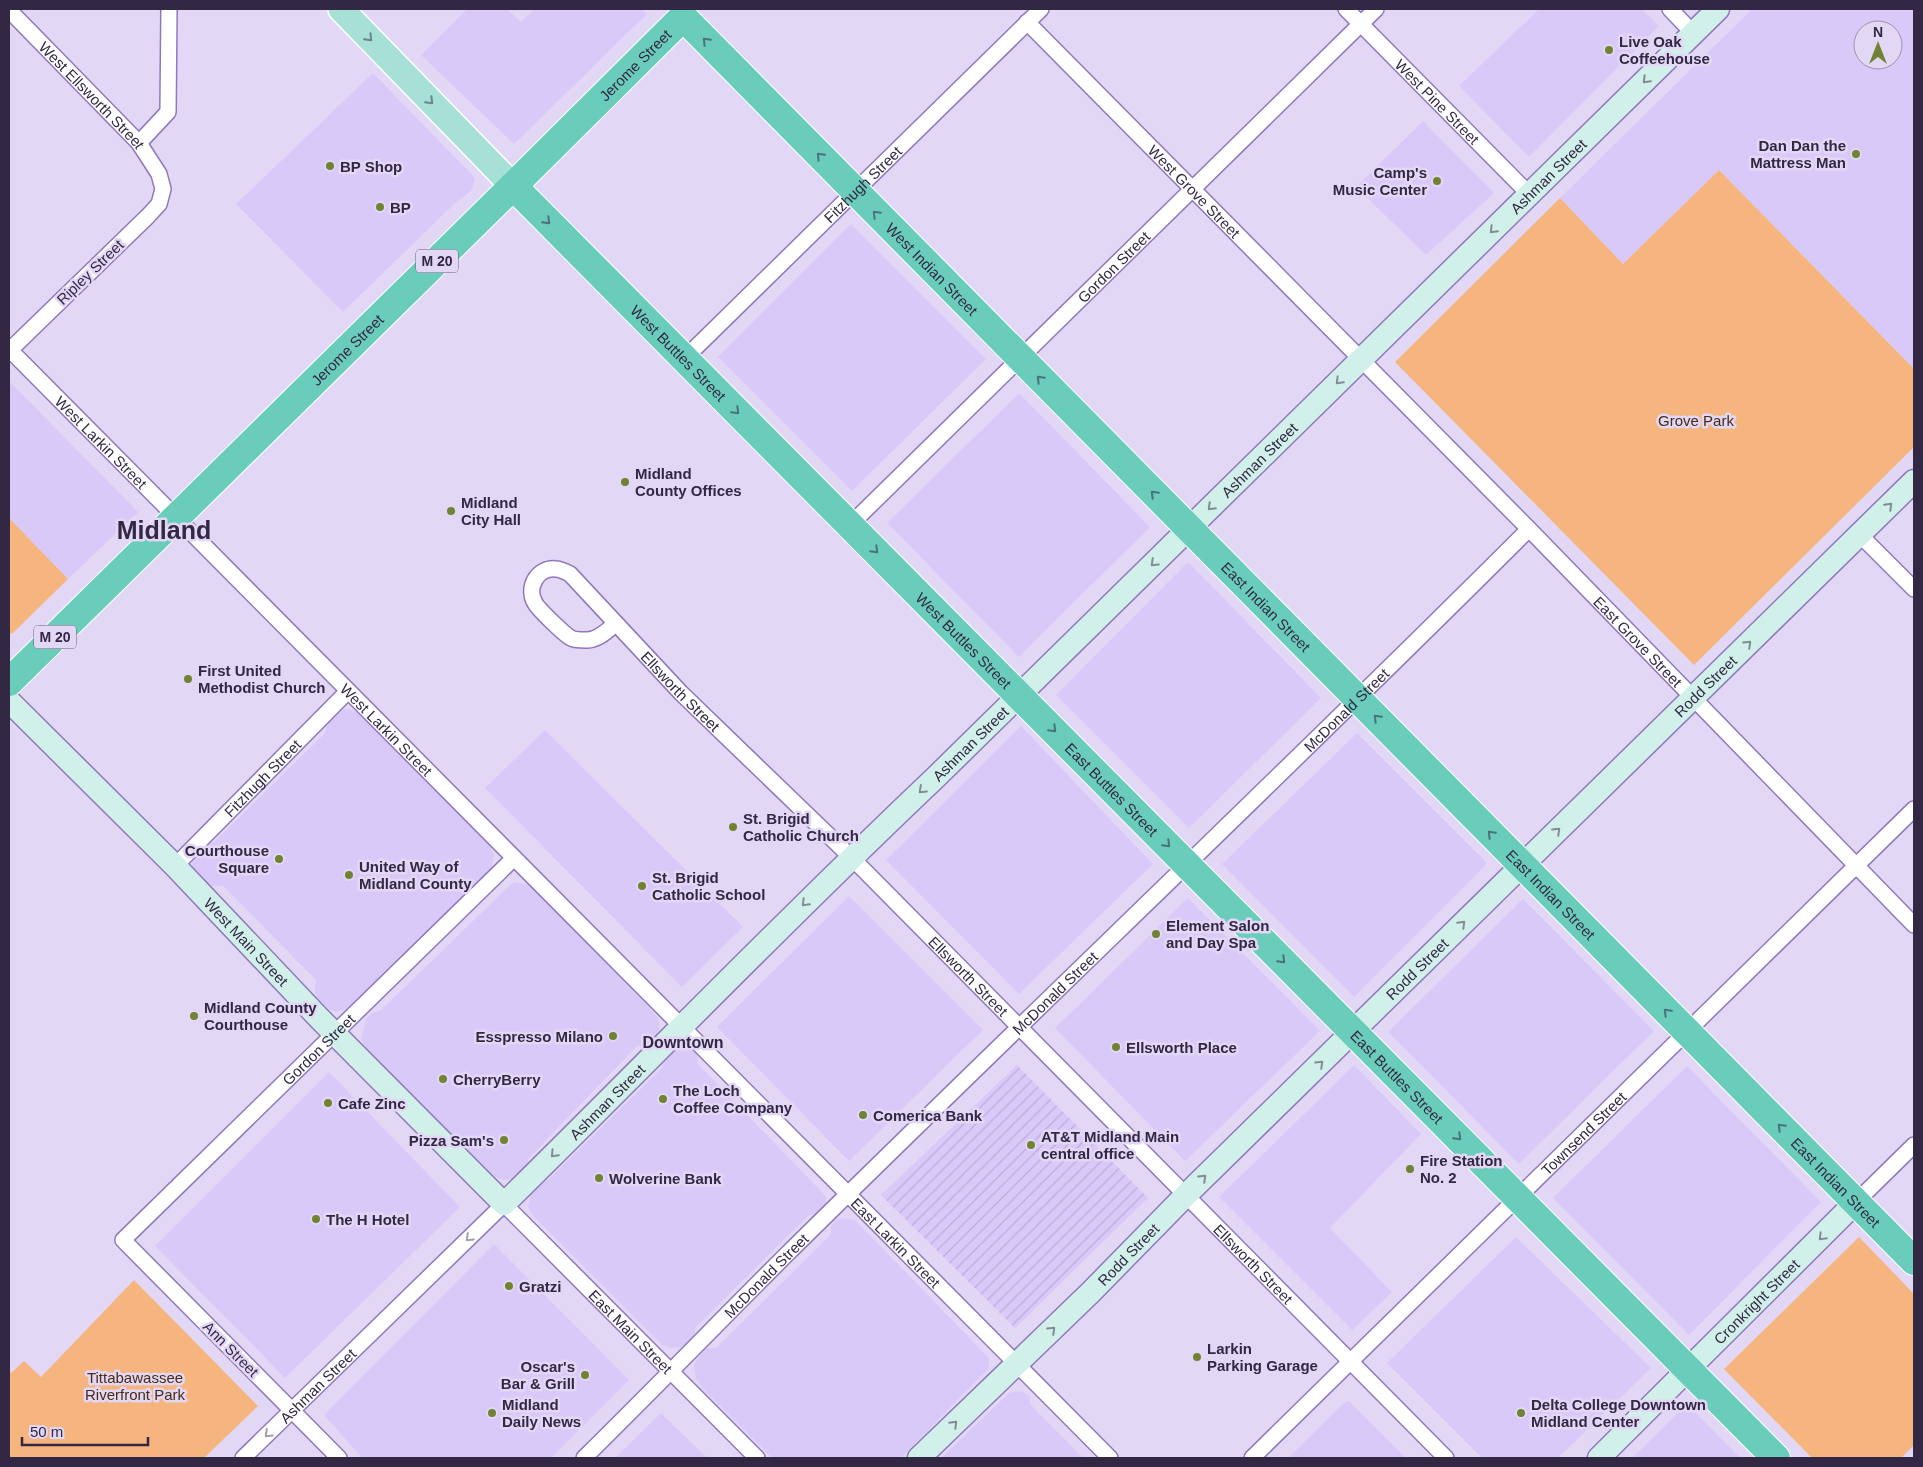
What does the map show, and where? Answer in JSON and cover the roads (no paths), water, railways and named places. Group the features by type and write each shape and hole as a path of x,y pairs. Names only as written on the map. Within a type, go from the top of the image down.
{"highway":[{"name":"Jerome Street","path":"9,682 513,186 679,13"},
{"name":"West Indian Street","path":"679,13 1189,528"},
{"name":"West Buttles Street","path":"513,186 1019,694"},
{"name":"East Indian Street","path":"1189,528 1914,1261"},
{"name":"East Buttles Street","path":"1019,694 1776,1458"}],"main road":[{"name":"West Buttles Street","path":"342,9 513,186"}],"street":[{"path":"139,143 168,112 169,9"},
{"name":"Fitzhugh Street","path":"684,359 1041,9"},
{"name":"West Pine Street","path":"1346,9 1529,194"},
{"name":"Gordon Street","path":"850,525 1376,9"},
{"path":"1670,9 1693,33"},
{"name":"Ashman Street","path":"244,1458 504,1204 851,857 935,778 1718,9"},
{"name":"West Ellsworth Street","path":"14,15 139,143 159,174 163,189"},
{"name":"West Grove Street","path":"1027,22 1360,360"},
{"name":"Ripley Street","path":"9,350 148,216 159,204 163,189"},
{"name":"West Larkin Street","path":"9,350 681,1026"},
{"name":"East Grove Street","path":"1360,360 1529,528 1914,925"},
{"name":"Rodd Street","path":"919,1458 1091,1292 1185,1196 1914,481"},
{"name":"McDonald Street","path":"584,1458 672,1372 784,1257 1358,699 1529,528"},
{"path":"1860,535 1914,589"},
{"name":"Ellsworth Street","path":"616,624 603,634 588,641 571,638 535,603 531,589 536,577 544,570 556,568 570,574 680,693 851,857 1446,1458"},
{"name":"Fitzhugh Street","path":"175,866 348,691"},
{"name":"West Main Street","path":"9,701 175,866 335,1033 504,1204"},
{"name":"Townsend Street","path":"1252,1458 1914,809"},
{"name":"Gordon Street","path":"123,1240 514,858"},
{"name":"East Larkin Street","path":"681,1026 1110,1458"},
{"name":"Cronkright Street","path":"1599,1458 1914,1145"},
{"name":"East Main Street","path":"504,1204 757,1458"},
{"name":"Ann Street","path":"123,1240 339,1458"}],"place":[{"name":"Live Oak Coffeehouse","path":"1609,50"},
{"name":"Dan Dan the Mattress Man","path":"1856,154"},
{"name":"BP Shop","path":"330,166"},
{"name":"Camp's Music Center","path":"1437,181"},
{"name":"BP","path":"380,207"},
{"name":"Midland County Offices","path":"625,482"},
{"name":"Midland City Hall","path":"451,511"},
{"name":"First United Methodist Church","path":"188,679"},
{"name":"St. Brigid Catholic Church","path":"733,827"},
{"name":"Courthouse Square","path":"279,859"},
{"name":"United Way of Midland County","path":"349,875"},
{"name":"St. Brigid Catholic School","path":"642,886"},
{"name":"Element Salon and Day Spa","path":"1156,934"},
{"name":"Midland County Courthouse","path":"194,1016"},
{"name":"Esspresso Milano","path":"613,1036"},
{"name":"Ellsworth Place","path":"1116,1047"},
{"name":"CherryBerry","path":"443,1079"},
{"name":"The Loch Coffee Company","path":"663,1099"},
{"name":"Cafe Zinc","path":"328,1103"},
{"name":"Comerica Bank","path":"863,1115"},
{"name":"Pizza Sam's","path":"504,1140"},
{"name":"AT&T Midland Main central office","path":"1031,1145"},
{"name":"Fire Station No. 2","path":"1410,1169"},
{"name":"Wolverine Bank","path":"599,1178"},
{"name":"The H Hotel","path":"316,1219"},
{"name":"Gratzi","path":"509,1286"},
{"name":"Larkin Parking Garage","path":"1197,1357"},
{"name":"Oscar's Bar & Grill","path":"585,1375"},
{"name":"Midland Daily News","path":"492,1413"},
{"name":"Delta College Downtown Midland Center","path":"1521,1413"}],"district":[{"name":"Midland","path":"164,530"},
{"name":"Downtown","path":"683,1042"}],"park label":[{"name":"Grove Park","path":"1696,420"},
{"name":"Tittabawassee Riverfront Park","path":"135,1386"}]}
